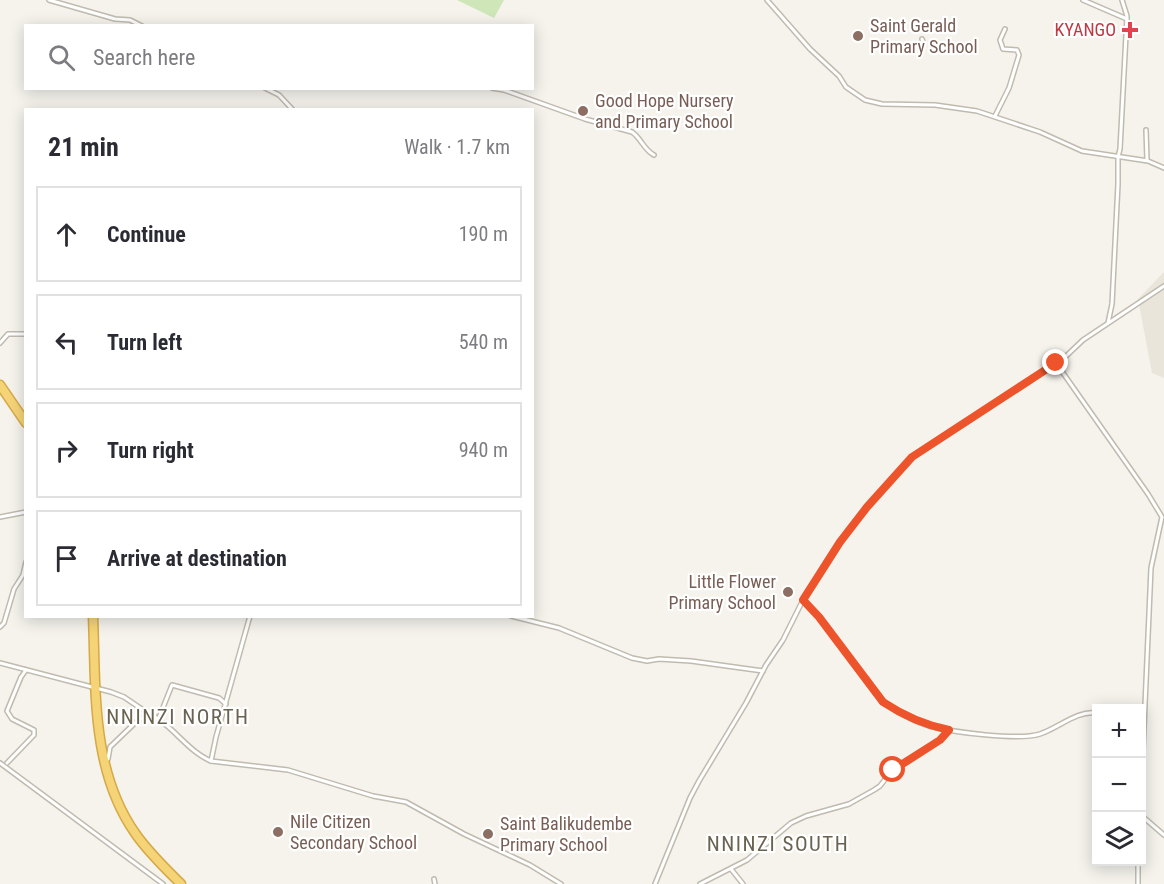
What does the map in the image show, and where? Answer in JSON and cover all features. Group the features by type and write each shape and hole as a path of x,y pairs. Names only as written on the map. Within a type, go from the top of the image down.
{"highway":[{"path":"0,385 24,420"},
{"path":"93,618 102,755 112,790 128,823 146,848 181,884"}],"street":[{"path":"49,0 138,24"},
{"path":"767,0 846,87 860,98 882,104 947,106 995,116 1082,151 1148,161 1164,168"},
{"path":"1083,0 1127,19"},
{"path":"1107,324 1112,304 1127,19 1122,0"},
{"path":"995,116 1009,88 1019,55 1017,51 1003,49 1000,40 1005,28"},
{"path":"269,90 279,95 290,108"},
{"path":"500,90 585,119 632,132 647,151 654,155"},
{"path":"1146,130 1146,158 1148,161"},
{"path":"655,884 690,798 783,640 803,600 840,542 867,507 912,457 1062,360 1083,340 1164,286"},
{"path":"0,343 8,333 24,334"},
{"path":"1056,363 1162,517 1151,568 1144,704"},
{"path":"0,517 24,512"},
{"path":"0,627 4,623 14,590 24,571"},
{"path":"803,600 819,617 883,702 895,711 920,723 949,730 1032,736 1082,715 1092,714"},
{"path":"211,761 249,618"},
{"path":"519,618 559,628 632,658 647,661 653,659 678,660 763,671"},
{"path":"0,663 124,697 158,720 197,753 211,761 288,770 363,794 406,802 464,834 530,865 561,884"},
{"path":"7,763 34,735 34,730 12,719 7,711 26,670"},
{"path":"158,720 172,685 219,698 226,704"},
{"path":"128,823 128,814 110,770 107,754 110,747 127,730 149,714"},
{"path":"700,884 752,856 786,826 806,816 849,804 874,790 893,770 940,740 949,730"},
{"path":"0,763 163,884"},
{"path":"1146,819 1164,835"},
{"path":"1138,866 1138,884"},
{"path":"730,869 743,884"},
{"path":"434,879 435,884"}],"shaded area":[{"path":"1164,272 1164,378 1152,373 1138,299"}],"green space":[{"path":"457,0 504,0 494,18"}],"place":[{"name":"KYANGO","path":"1130,30"},
{"name":"Saint Gerald Primary School","path":"858,36"},
{"name":"Good Hope Nursery and Primary School","path":"583,111"},
{"name":"Little Flower Primary School","path":"788,592"},
{"name":"Nile Citizen Secondary School","path":"278,832"},
{"name":"Saint Balikudembe Primary School","path":"488,834"}],"district":[{"name":"NNINZI NORTH","path":"178,717"},
{"name":"NNINZI SOUTH","path":"778,844"}],"route":[{"path":"893,770 940,740 949,730 920,723 895,711 883,702 819,617 803,600 840,542 904,464 952,429 1056,363"}]}
